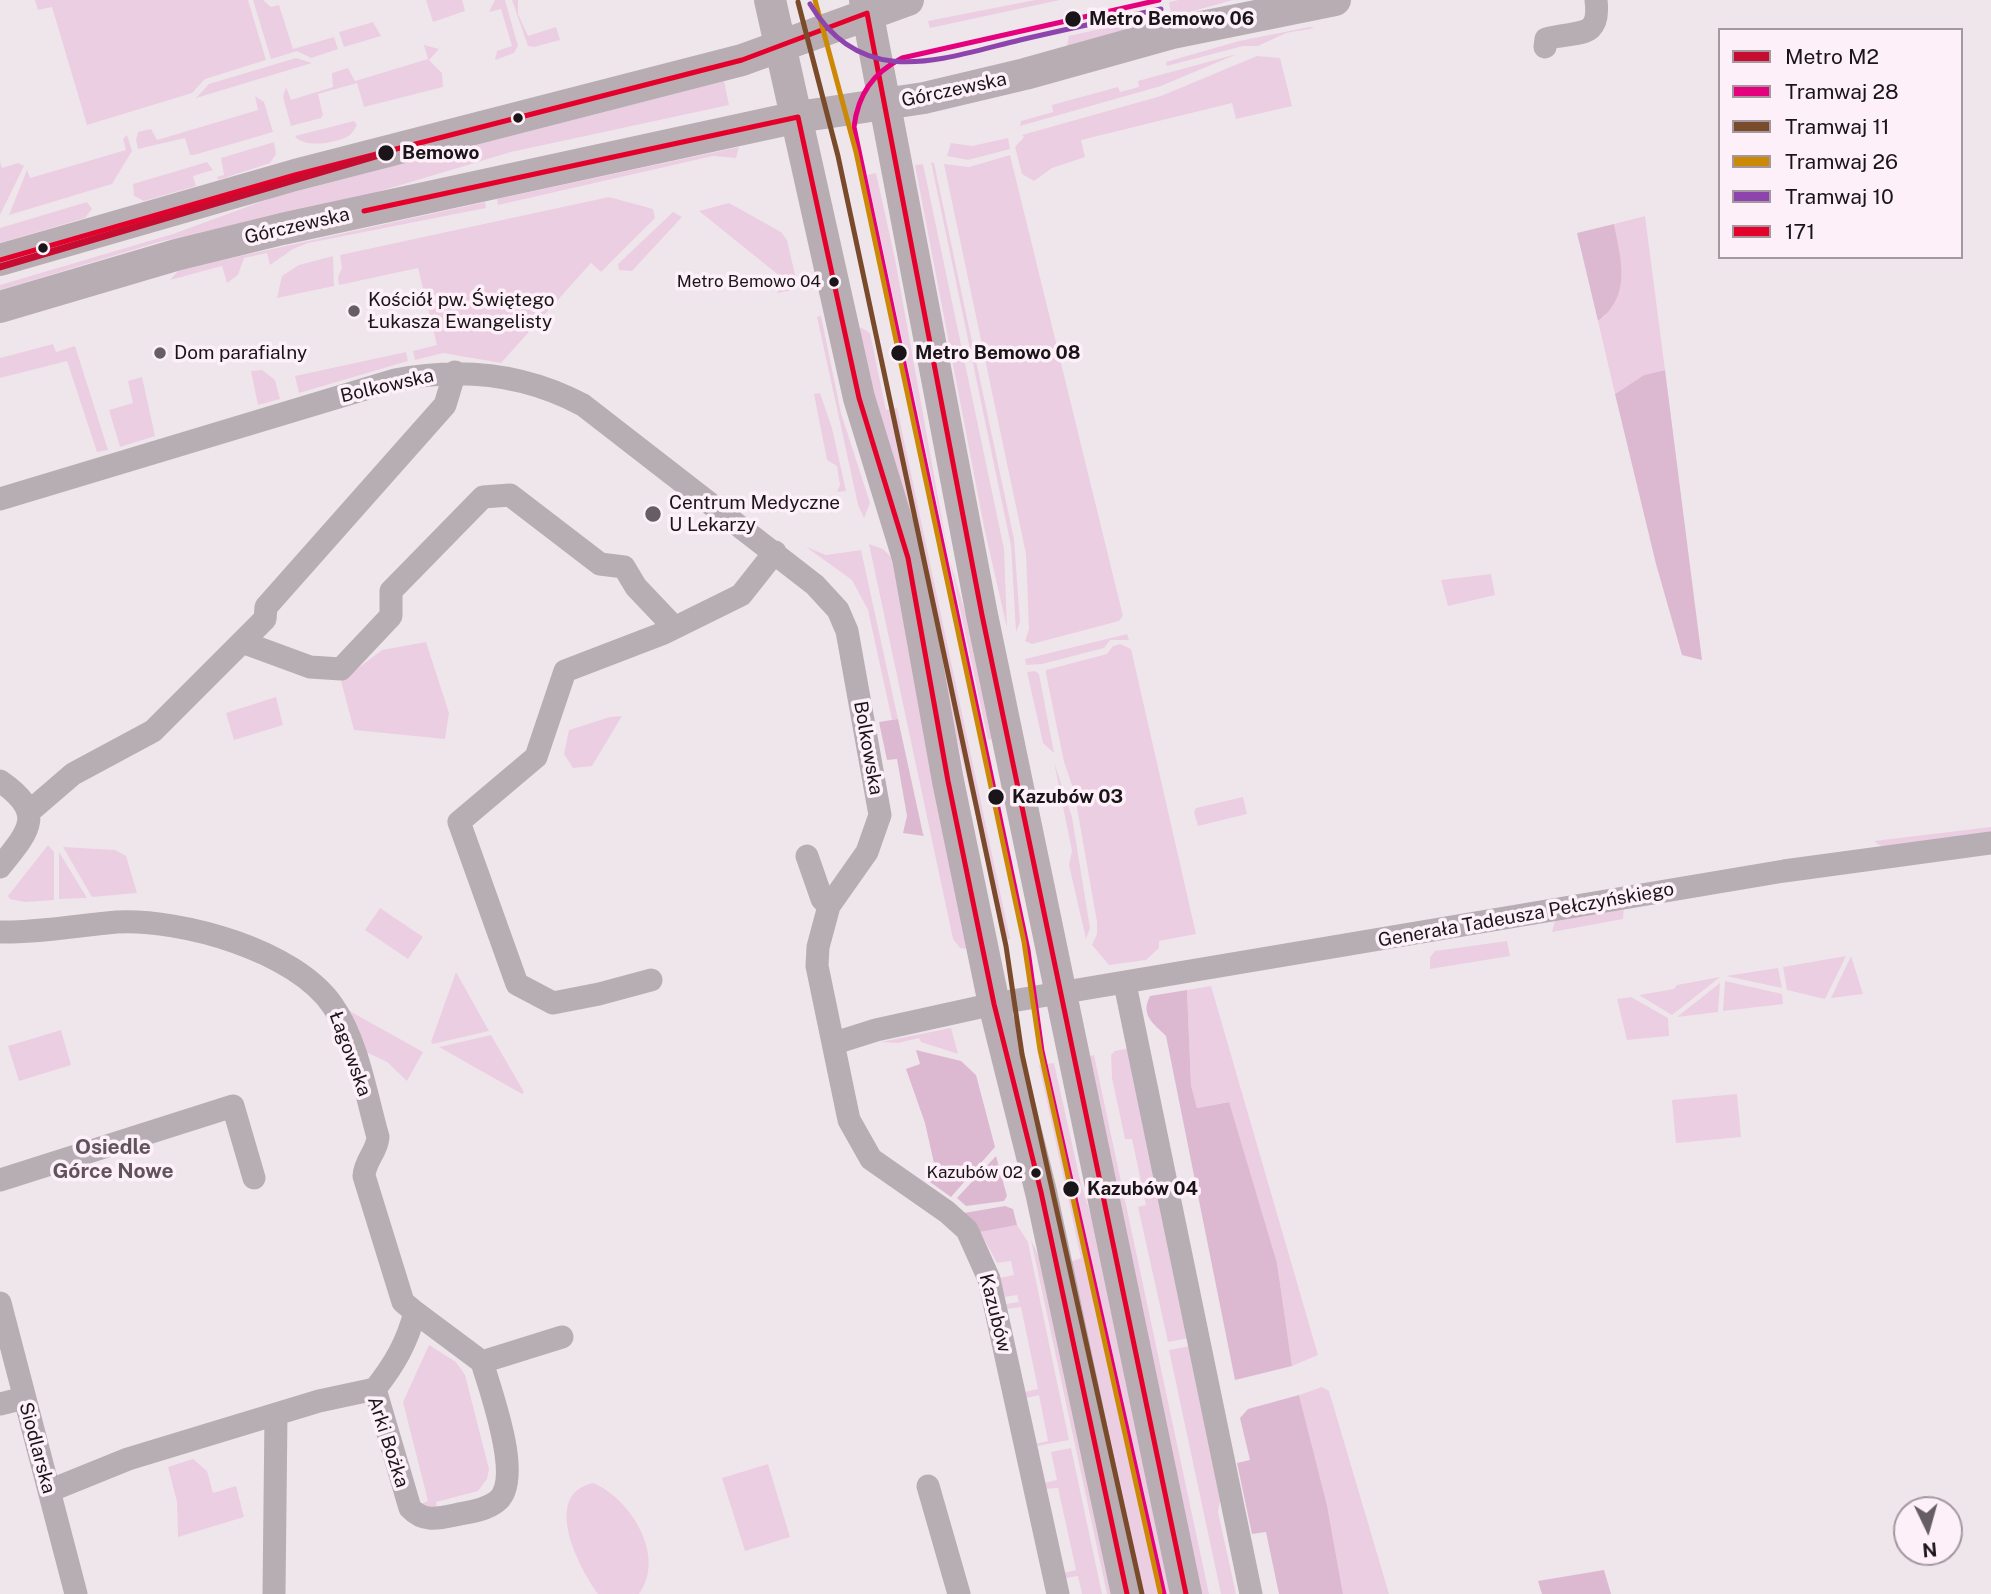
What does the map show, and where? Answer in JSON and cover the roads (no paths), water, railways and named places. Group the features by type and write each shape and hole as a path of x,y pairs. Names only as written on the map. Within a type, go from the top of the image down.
{"main road":[{"path":"770,0 859,398 914,587 948,781 994,1004 1041,1192 1127,1594"},
{"path":"0,260 282,178 728,64 782,46 866,6 908,0"},
{"name":"Górczewska","path":"0,307 246,237 798,117 883,104 1002,80 1243,17 1335,0"},
{"path":"866,6 972,567 1186,1594"}],"street":[{"path":"1545,47 1546,38 1587,30 1595,25 1598,20 1596,0"},
{"path":"0,867 26,833 30,811 73,774 153,731 265,619 266,607 445,405 455,372"},
{"name":"Bolkowska","path":"0,499 395,380 455,372 496,375 530,382 583,405 775,552 815,585 838,610 880,815 867,852 828,906 818,947 817,966 835,1043"},
{"path":"242,642 310,667 341,669 391,616 391,591 415,565 483,497 510,495 600,564 624,567 635,587 674,627"},
{"path":"651,980 599,995 553,1003 517,984 459,822 536,757 565,671 674,627 741,595 775,552"},
{"path":"0,781 16,792 30,811"},
{"name":"Generała Tadeusza Pełczyńskiego","path":"994,1004 1125,984 1745,877 1991,843"},
{"path":"807,856 822,900 828,906"},
{"name":"Łagowska","path":"0,932 51,931 117,922 192,929 231,939 258,950 316,985 342,1020 355,1055 378,1137 375,1149 365,1164 364,1176 403,1301 415,1312"},
{"path":"1125,984 1251,1594"},
{"path":"835,1043 876,1030 994,1004"},
{"name":"Kazubów","path":"835,1043 849,1120 871,1159 947,1212 967,1230 989,1279 1058,1594"},
{"path":"0,1180 233,1106 254,1178"},
{"name":"Siodlarska","path":"0,1303 76,1594"},
{"path":"375,1389 394,1366 409,1335 415,1312 482,1362 562,1338"},
{"name":"Arki Bożka","path":"49,1492 128,1460 276,1414 375,1389 410,1508 418,1517 436,1519 480,1510 498,1501 505,1491 507,1455 482,1362"},
{"path":"0,1404 24,1398"},
{"path":"274,1594 276,1414"},
{"path":"929,1486 959,1594"}],"metro line":[{"name":"M2","path":"0,267 386,153"}],"tram line":[{"name":"26","path":"815,0 856,152 1024,942 1040,1050 1160,1592"},
{"name":"28","path":"1159,0 902,58 883,70 869,86 859,104 854,127 1028,950 1042,1051 1164,1594"},
{"name":"11","path":"798,2 838,156 1006,946 1022,1054 1142,1594"},
{"name":"10","path":"810,4 831,31 854,49 878,59 905,62 961,55 1161,9"}],"place":[{"name":"Metro Bemowo 06","path":"1073,19"},
{"name":"Bemowo","path":"386,153"},
{"name":"Metro Bemowo 04","path":"834,282"},
{"name":"Kościół pw. Świętego Łukasza Ewangelisty","path":"354,311"},
{"name":"Dom parafialny","path":"160,353"},
{"name":"Metro Bemowo 08","path":"899,353"},
{"name":"Centrum Medyczne U Lekarzy","path":"653,514"},
{"name":"Kazubów 03","path":"996,797"},
{"name":"Kazubów 02","path":"1036,1173"},
{"name":"Kazubów 04","path":"1071,1189"}],"district":[{"name":"Osiedle Górce Nowe","path":"113,1160"}]}
